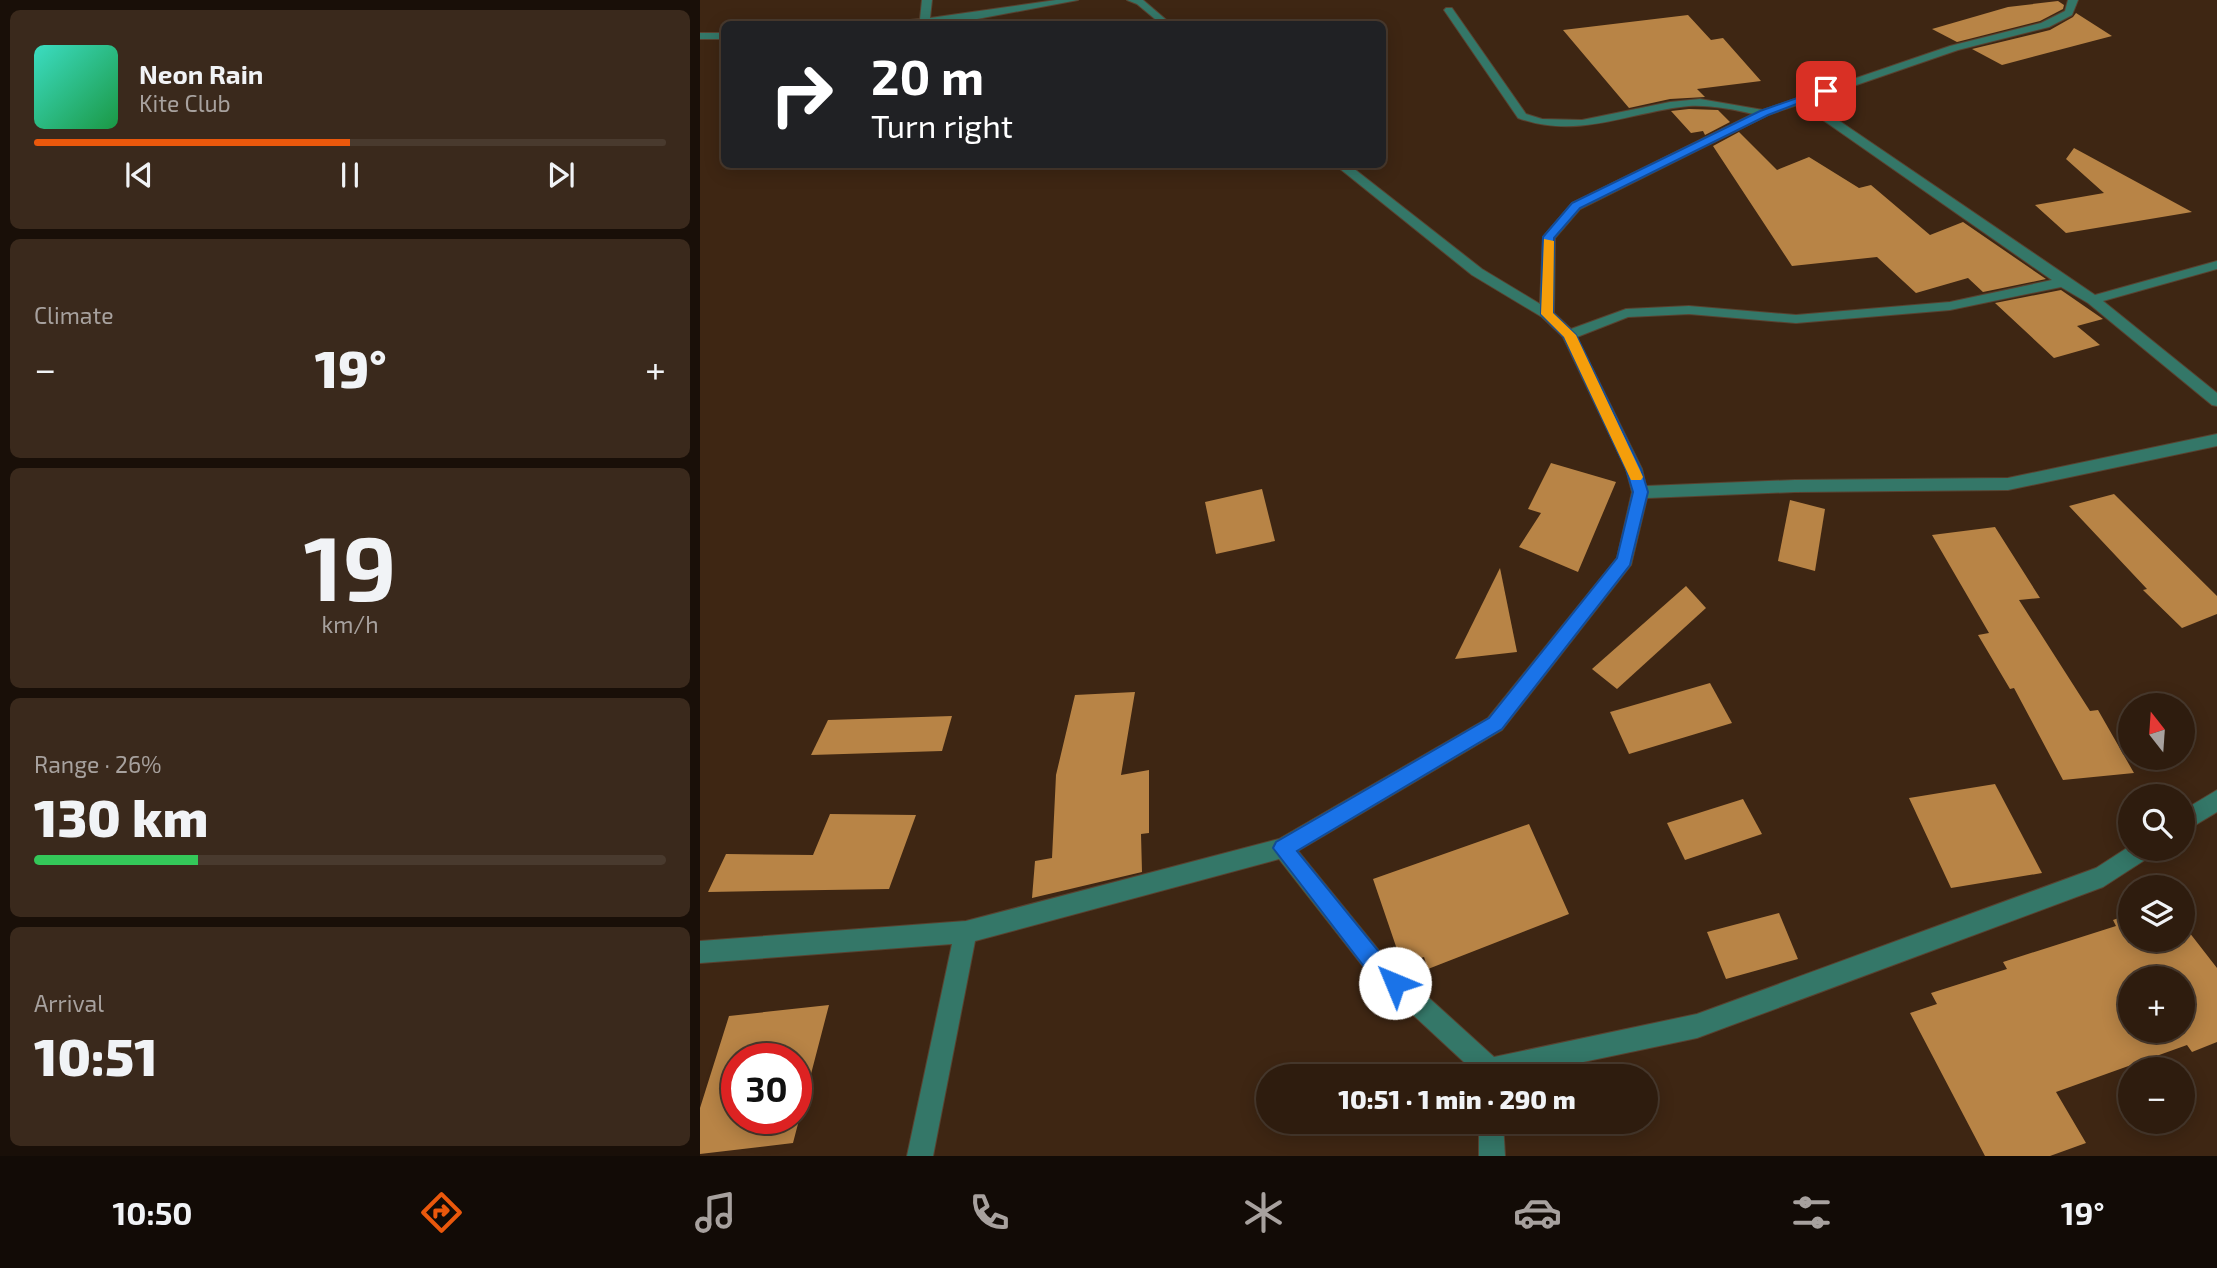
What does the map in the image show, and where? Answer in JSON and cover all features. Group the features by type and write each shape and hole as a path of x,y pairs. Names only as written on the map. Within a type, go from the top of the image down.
{"street":[{"path":"924,21 927,0"},
{"path":"937,21 1073,0"},
{"path":"1132,0 1140,2 1162,21"},
{"path":"1547,314 1549,237 1576,206 1764,113 1954,47 2045,25 2069,13 2073,0"},
{"path":"1449,10 1522,116 1538,124 1562,125 1687,103 1712,102 1764,113"},
{"path":"700,36 721,36"},
{"path":"1801,100 2063,282 2093,300 2217,401"},
{"path":"700,952 966,932 1283,848 1495,723 1625,560 1640,492 1634,469 1569,335 1547,314 1477,272 1345,168"},
{"path":"2093,300 2217,265"},
{"path":"1569,335 1626,313 1689,310 1796,319 1950,306 2063,282"},
{"path":"1640,492 1795,486 2008,484 2217,440"},
{"path":"2195,814 2217,800"},
{"path":"1283,848 1377,966 1480,1064"},
{"path":"1530,1064 1697,1027 2103,876 2126,861"},
{"path":"920,1156 966,932"},
{"path":"1491,1134 1492,1156"}],"building":[{"path":"2058,1 2064,5 2063,9 2040,21 1957,42 1932,29 2008,7"},
{"path":"2076,13 2112,36 2002,65 1972,49 2050,30"},
{"path":"1688,15 1711,40 1723,38 1761,81 1697,89 1705,97 1670,99 1629,108 1563,30"},
{"path":"1718,110 1730,122 1705,135 1703,131 1691,133 1671,111"},
{"path":"1739,132 1777,170 1809,157 1859,188 1871,185 1930,235 1963,222 2046,279 1983,292 1968,278 1916,293 1877,257 1792,266 1713,146"},
{"path":"2074,148 2192,212 2066,233 2035,205 2104,193 2066,159"},
{"path":"2061,290 2103,319 2077,326 2100,345 2054,358 1995,303"},
{"path":"1551,463 1616,482 1578,572 1519,547 1541,513 1528,509"},
{"path":"1262,489 1275,541 1216,554 1205,502"},
{"path":"2114,494 2217,596 2217,614 2182,628 2143,590 2147,589 2069,506"},
{"path":"1790,500 1825,509 1815,571 1778,561"},
{"path":"1995,527 2040,598 2019,600 2090,711 2098,710 2118,745 2118,770 2132,770 2134,773 2063,780 2014,688 2010,689 1978,635 1989,633 1932,535"},
{"path":"1500,568 1517,652 1455,659"},
{"path":"1686,586 1706,608 1617,689 1592,669"},
{"path":"1710,683 1732,723 1629,754 1610,712"},
{"path":"1135,692 1121,775 1149,770 1149,833 1141,834 1142,872 1032,898 1035,861 1052,858 1056,775 1075,695"},
{"path":"952,716 942,751 811,755 828,720"},
{"path":"1995,784 2042,873 1951,888 1909,798"},
{"path":"1743,799 1762,834 1685,860 1667,823"},
{"path":"830,814 916,815 889,889 708,892 726,854 813,855"},
{"path":"1529,824 1569,914 1428,969 1424,957 1402,964 1373,879"},
{"path":"1779,913 1798,959 1726,979 1707,932"},
{"path":"2118,918 2118,952 2195,952 2195,940 2217,968 2217,1042 2192,1052 2187,1045 2154,1057 2118,1057 2118,1070 2056,1092 2086,1143 2050,1156 1985,1156 1910,1013 1937,1004 1931,993 2007,969 2003,962 2116,926 2113,920"},
{"path":"829,1005 812,1070 812,1043 721,1043 721,1134 795,1134 793,1143 700,1154 700,1108 729,1016"}],"slow traffic":[{"path":"1548,241 1547,314 1569,335 1636,477"}],"route":[{"path":"1395,983 1377,966 1283,848 1495,723 1625,560 1640,492 1634,469 1569,335 1547,314 1549,237 1576,206 1764,113 1826,91"}]}
